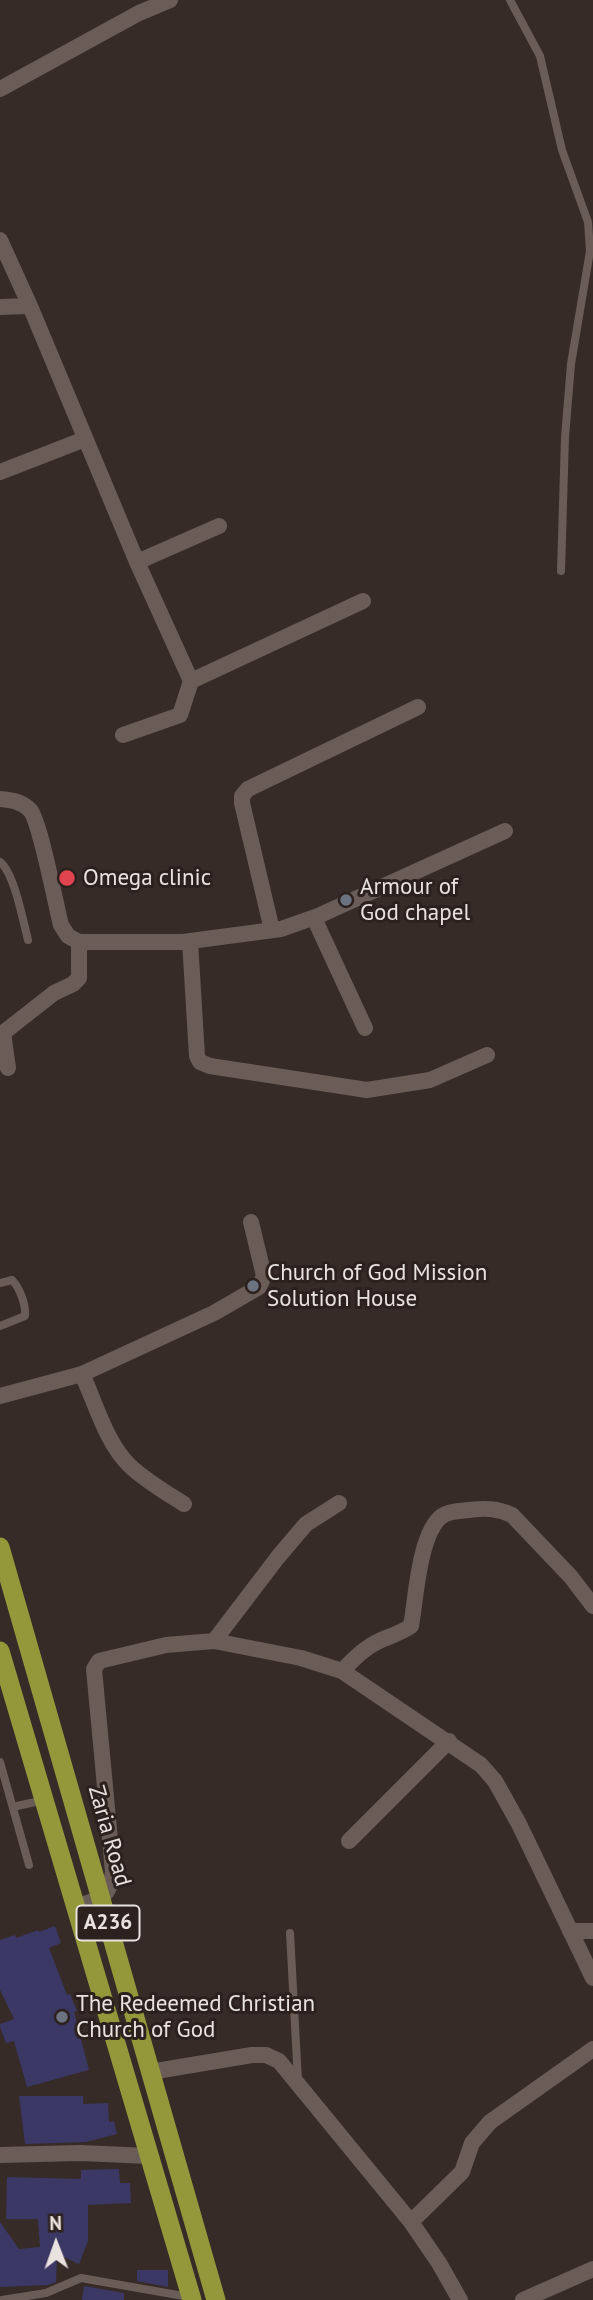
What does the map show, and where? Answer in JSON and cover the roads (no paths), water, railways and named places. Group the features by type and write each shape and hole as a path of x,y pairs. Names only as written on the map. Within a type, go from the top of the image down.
{"highway":[{"name":"Zaria Road","path":"0,1547 216,2300"},
{"name":"A236","path":"0,1651 192,2299"}],"street":[{"path":"0,89 139,13 170,0"},
{"path":"0,240 137,562 191,681 180,715 123,735"},
{"path":"0,307 30,306"},
{"path":"0,472 85,439"},
{"path":"137,562 219,526"},
{"path":"191,681 363,601"},
{"path":"272,930 242,796 248,789 418,707"},
{"path":"0,799 15,800 31,811 38,829 61,925 68,936 79,942 190,942 272,930 314,918 505,831"},
{"path":"314,918 365,1028"},
{"path":"8,1068 3,1033 54,993 74,984 79,978 79,942"},
{"path":"190,942 197,1056 200,1062 210,1066 367,1090 430,1080 487,1055"},
{"path":"0,1396 82,1374 214,1313 259,1287 264,1276 251,1222"},
{"path":"82,1374 113,1444 129,1465 153,1485 184,1504"},
{"path":"214,1641 306,1524 339,1503"},
{"path":"342,1671 376,1642 411,1626 415,1589 423,1555 432,1530 440,1517 448,1513 484,1508 500,1509 512,1515 571,1577 593,1606"},
{"path":"75,1907 101,1899 110,1889 113,1872 94,1669 99,1661 166,1645 214,1641 301,1658 342,1671 481,1765 495,1782 519,1824 593,1978"},
{"path":"349,1841 449,1741"},
{"path":"570,1931 593,1931"},
{"path":"411,2222 462,2172 472,2143 490,2122 593,2049"},
{"path":"150,2072 252,2055 266,2055 279,2061 411,2222 460,2300"},
{"path":"0,2155 80,2153 149,2157"},
{"path":"523,2300 593,2269"}],"lane":[{"path":"510,0 540,56 562,150 588,222 590,251 578,313 565,437 561,571"},
{"path":"0,862 5,865 10,876 28,940"},
{"path":"0,1283 12,1280 17,1284 26,1311 21,1319 0,1326"},
{"path":"0,1762 29,1866"},
{"path":"13,1807 44,1800"},
{"path":"290,1933 298,2082"},
{"path":"2,2300 46,2293 81,2278 192,2299"}],"place":[{"name":"Omega clinic","path":"67,878"},
{"name":"Armour of God chapel","path":"346,900"},
{"name":"Church of God Mission Solution House","path":"253,1286"},
{"name":"The Redeemed Christian Church of God","path":"62,2017"}]}
